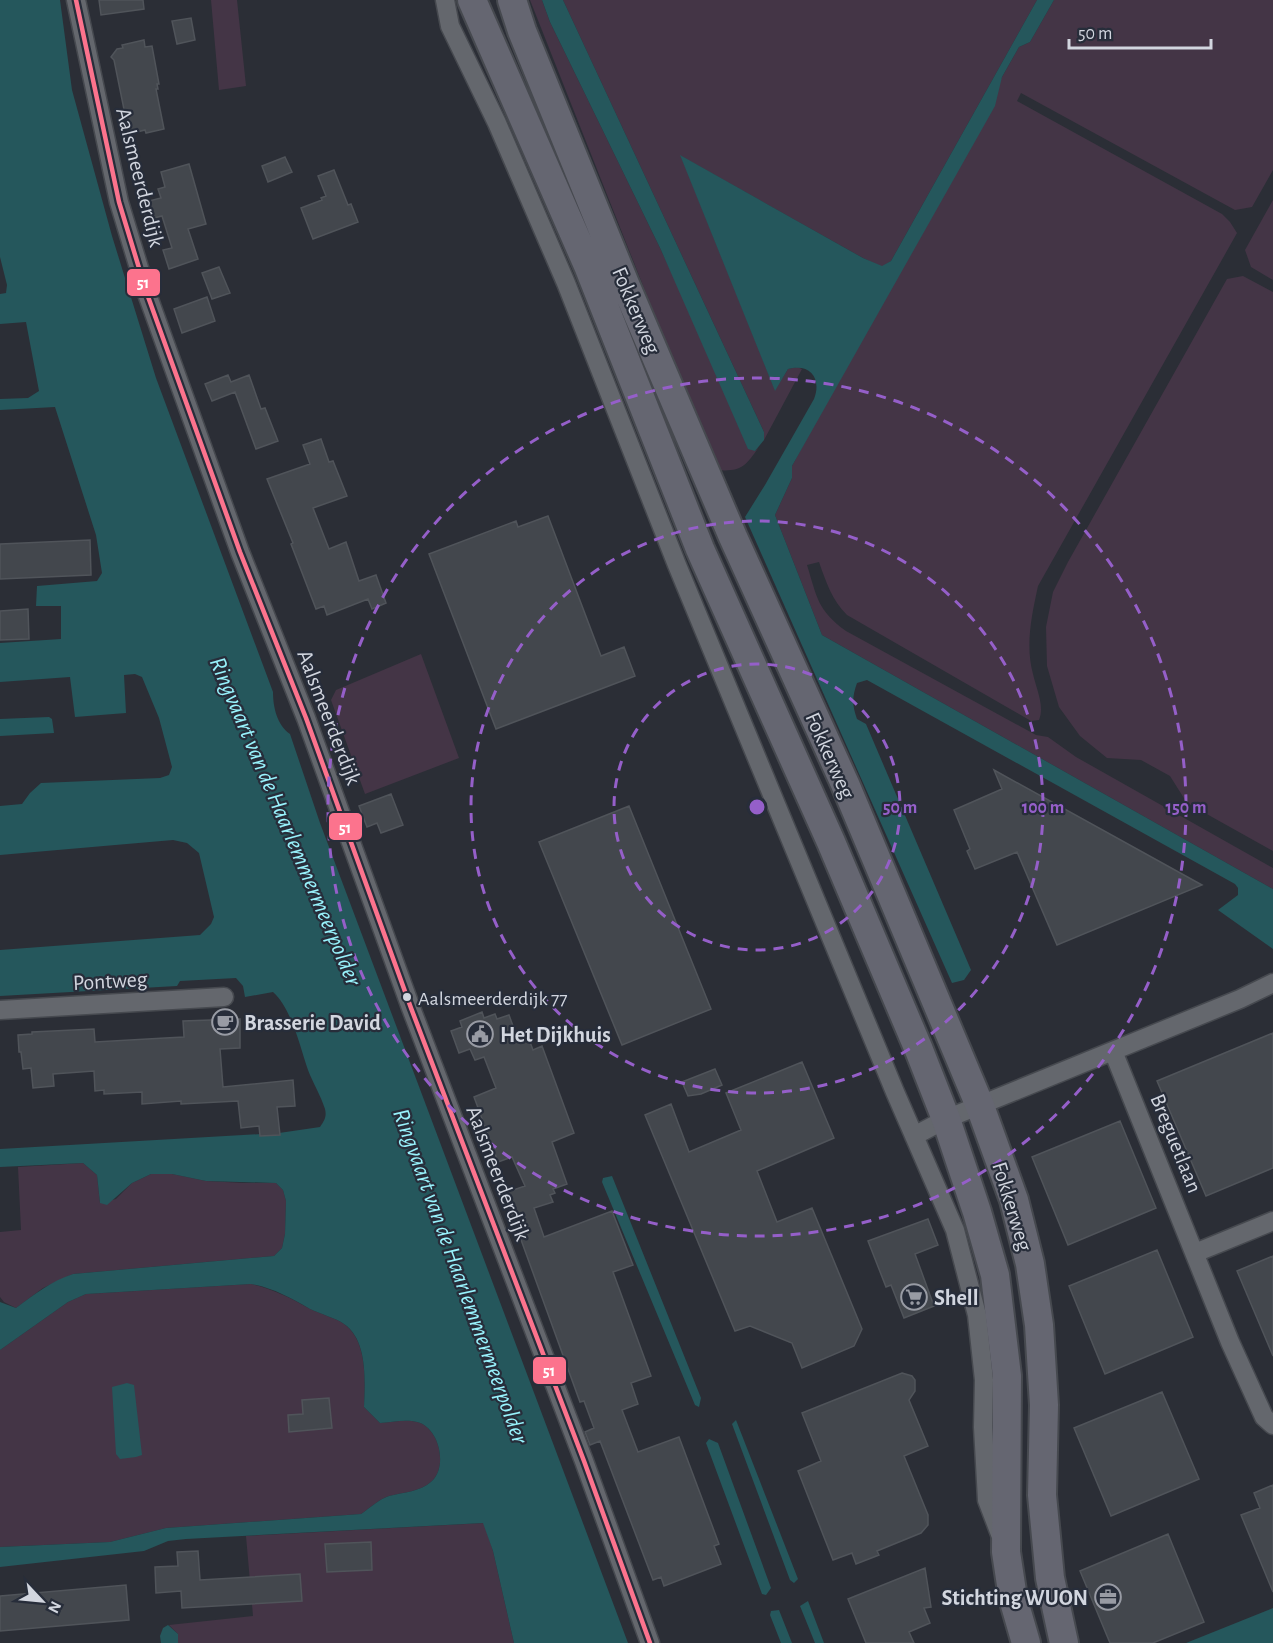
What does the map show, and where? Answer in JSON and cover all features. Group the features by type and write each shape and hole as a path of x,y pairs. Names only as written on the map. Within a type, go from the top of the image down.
{"main road":[{"name":"Fokkerweg","path":"472,0 589,268 700,549 840,864 946,1119 995,1275 1007,1376 1006,1552 1013,1598 1026,1643"},
{"name":"Fokkerweg","path":"512,0 522,31 603,229 715,496 845,784 980,1106 1014,1200 1030,1264 1039,1324 1044,1405 1042,1495 1050,1578 1064,1643"}],"street":[{"name":"Aalsmeerderdijk","path":"76,0 119,202 149,301 236,542 306,718 411,1008 584,1461 650,1643"},
{"name":"Fokkerweg","path":"445,0 450,26 497,123 566,283 682,576 955,1230 977,1315 984,1380 983,1427 987,1500 1006,1552"},
{"path":"914,1136 946,1119 1273,983"},
{"name":"Pontweg","path":"0,1010 224,998"},
{"name":"Breguetlaan","path":"1113,1051 1230,1342 1264,1417 1273,1425"},
{"path":"1195,1253 1273,1221"}],"shaded area":[{"path":"211,0 237,0 246,86 219,90"},
{"path":"530,0 542,0 550,22 661,250 755,451 759,447 742,467 716,470"},
{"path":"563,0 1037,0 891,261 882,267 681,156 775,390 788,369 797,367 802,369 764,440 764,432"},
{"path":"1054,0 1273,0 1273,170 1252,207 1235,210 1021,93 1017,101 1222,214 1237,233 1038,586 1029,641 1033,674 1041,703 1039,720 1031,721 847,615 833,597 819,562 807,565 819,602 829,616 846,631 1036,735 1048,737 1076,757 1273,868 1273,889 822,635 775,515 792,478 792,466 1002,77 1019,47 1030,42"},
{"path":"1273,200 1273,280 1251,267 1245,250"},
{"path":"1243,276 1273,292 1273,851 1187,803 1170,776 1141,760 1107,758 1080,736 1059,707 1047,666 1046,627 1053,592 1068,562 1227,279"},
{"path":"421,654 459,758 365,794 331,700 336,690"},
{"path":"83,1163 97,1175 100,1203 116,1199 132,1183 151,1174 172,1174 206,1181 276,1183 283,1190 286,1201 285,1234 282,1248 274,1256 73,1274 43,1288 16,1308 4,1302 0,1297 0,1232 21,1230 18,1167"},
{"path":"251,1284 282,1294 337,1320 352,1331 363,1362 364,1407 380,1423 413,1421 425,1425 431,1431 436,1439 440,1457 440,1466 432,1481 417,1490 385,1497 361,1514 166,1528 110,1542 0,1547 0,1350 68,1302 86,1294"},
{"path":"484,1523 493,1551 514,1643 178,1643 178,1634 169,1625 253,1616 246,1536"}],"water":[{"name":"Ringvaart van de Haarlemmermeerpolder","path":"0,0 60,0 72,90 112,236 156,378 273,692 277,715 282,726 290,734 320,823 628,1643 514,1643 493,1551 483,1523 186,1539 168,1541 144,1551 0,1567 0,1547 110,1542 166,1528 361,1514 385,1497 417,1490 427,1485 437,1474 440,1457 436,1439 425,1425 409,1421 380,1423 364,1407 363,1362 352,1331 337,1320 282,1294 251,1284 86,1294 68,1302 0,1350 0,1302 16,1308 50,1284 73,1274 274,1256 282,1248 285,1234 286,1201 283,1190 276,1183 206,1181 172,1174 151,1174 132,1183 107,1205 100,1203 97,1175 83,1163 0,1167 0,1149 279,1133 320,1127 326,1114 308,1070 295,1029 280,999 273,992 245,997 243,986 236,978 180,981 177,986 0,996 0,950 200,935 211,924 214,917 199,853 187,843 173,840 0,855 0,806 22,804 41,783 160,778 169,775 172,767 159,718 142,677 135,674 124,675 126,713 75,717 70,677 0,682 0,643 61,639 61,606 36,606 37,586 97,581 102,573 96,535 55,407 0,410 0,399 28,398 39,391 26,322 0,324 0,294 6,293 7,285 0,257"},
{"path":"542,0 563,0 764,432 764,440 755,451 748,449 661,250 550,22"},
{"path":"1037,0 1054,0 1030,42 1019,47 1002,77 995,106 792,466 792,478 775,515 822,635 1273,889 1273,949 1218,910 1238,895 1238,888 1235,884 867,680 857,683 854,693 853,705 857,719 866,724 971,970 964,980 952,983 745,517 814,399 815,379 808,370 788,369 775,391 680,155 863,258 882,266 891,261"},
{"path":"49,717 52,719 54,733 0,736 0,719"},
{"path":"612,1176 701,1398 699,1407 695,1405 602,1182 603,1178"},
{"path":"127,1383 134,1385 142,1455 120,1459 116,1454 112,1387"},
{"path":"736,1420 798,1579 794,1583 790,1580 732,1424"},
{"path":"709,1439 718,1443 771,1588 766,1595 762,1594 706,1443"},
{"path":"808,1601 824,1643 815,1643 800,1606"},
{"path":"1273,1608 1273,1643 1186,1643"},
{"path":"779,1610 792,1643 781,1643 770,1615 771,1611"},
{"path":"168,1625 178,1634 178,1643 161,1643 160,1636 163,1628"}],"building":[{"path":"99,0 143,0 144,9 101,15"},
{"path":"191,18 195,40 177,44 172,21"},
{"path":"144,40 145,47 152,46 159,84 156,89 164,129 129,134 114,60 111,57 117,49 123,48 122,45"},
{"path":"285,157 292,172 268,182 262,166"},
{"path":"189,164 206,224 188,229 198,259 169,269 163,250 172,248 162,216 146,220 141,203 161,198 158,189 165,187 161,172"},
{"path":"334,170 348,205 351,204 358,222 313,239 301,208 322,200 321,198 326,196 318,176"},
{"path":"219,267 230,293 212,299 202,273"},
{"path":"207,297 215,321 182,333 174,309"},
{"path":"228,375 231,382 249,375 261,409 265,408 278,441 256,449 235,392 212,401 205,384"},
{"path":"321,439 329,462 333,461 347,496 313,508 329,549 346,542 359,581 376,575 386,603 372,609 368,599 327,615 324,606 316,609 267,479 310,464 303,445"},
{"path":"548,516 601,656 624,647 635,676 496,729 429,554 516,521 518,527"},
{"path":"90,540 91,575 0,579 0,544"},
{"path":"28,609 29,639 0,640 0,611"},
{"path":"994,770 1202,885 1057,945 1017,852 975,869 967,851 970,849 954,810 1002,789"},
{"path":"391,794 403,825 381,833 377,823 367,827 359,806"},
{"path":"629,806 711,1009 622,1045 539,842"},
{"path":"482,1012 484,1018 495,1014 497,1019 509,1015 517,1037 527,1034 533,1050 542,1046 574,1133 552,1142 567,1184 553,1189 555,1193 550,1195 553,1202 534,1208 544,1237 612,1211 633,1265 613,1272 651,1376 631,1383 638,1404 622,1410 638,1452 679,1437 719,1544 714,1546 721,1564 664,1586 661,1577 653,1580 600,1441 590,1445 585,1432 594,1428 584,1401 580,1402 504,1193 525,1186 512,1157 498,1162 474,1097 496,1088 484,1057 475,1060 470,1049 459,1053 451,1031 462,1027 460,1021"},
{"path":"240,1019 240,1048 220,1049 223,1087 293,1080 295,1106 277,1107 280,1135 260,1136 259,1126 241,1128 238,1101 142,1104 142,1092 104,1094 104,1090 95,1091 94,1071 53,1074 54,1086 33,1088 31,1068 23,1069 21,1052 19,1052 18,1035 32,1034 32,1032 94,1029 95,1042 184,1037 183,1021"},
{"path":"1273,1033 1273,1168 1206,1196 1157,1081"},
{"path":"802,1062 834,1138 757,1171 777,1222 812,1208 862,1329 854,1346 802,1368 792,1343 750,1326 735,1331 645,1115 671,1104 689,1152 741,1130 726,1093"},
{"path":"715,1069 722,1085 701,1094 688,1096 682,1082"},
{"path":"1120,1121 1156,1208 1068,1245 1032,1157"},
{"path":"928,1219 938,1245 915,1254 934,1306 904,1318 891,1285 886,1287 868,1241"},
{"path":"1157,1250 1193,1337 1105,1374 1069,1286"},
{"path":"1273,1256 1273,1356 1237,1271"},
{"path":"902,1373 912,1376 915,1380 915,1391 909,1400 928,1446 904,1456 928,1515 928,1525 921,1533 877,1551 879,1555 856,1564 852,1553 833,1560 798,1471 821,1461 802,1413"},
{"path":"1162,1392 1199,1479 1111,1516 1074,1428"},
{"path":"329,1398 332,1428 289,1432 288,1415 303,1414 302,1400"},
{"path":"1273,1485 1273,1592 1241,1515 1260,1508 1254,1493"},
{"path":"1168,1534 1204,1622 1153,1643 1110,1643 1080,1571"},
{"path":"371,1542 372,1570 327,1572 325,1544"},
{"path":"198,1551 200,1580 300,1574 302,1601 182,1608 181,1591 156,1593 155,1567 178,1566 177,1552"},
{"path":"925,1568 931,1607 924,1608 930,1623 909,1632 914,1643 866,1643 848,1599"},
{"path":"126,1585 129,1620 0,1631 0,1596"}],"transit line":[{"name":"51","path":"76,0 119,202 146,291 240,552 306,718 411,1008 584,1461 650,1643"}],"place":[{"name":"Aalsmeerderdijk 77","path":"407,997"},
{"name":"Brasserie David","path":"225,1022"},
{"name":"Het Dijkhuis","path":"480,1034"},
{"name":"Shell","path":"914,1297"},
{"name":"Stichting WUON","path":"1108,1597"}]}
